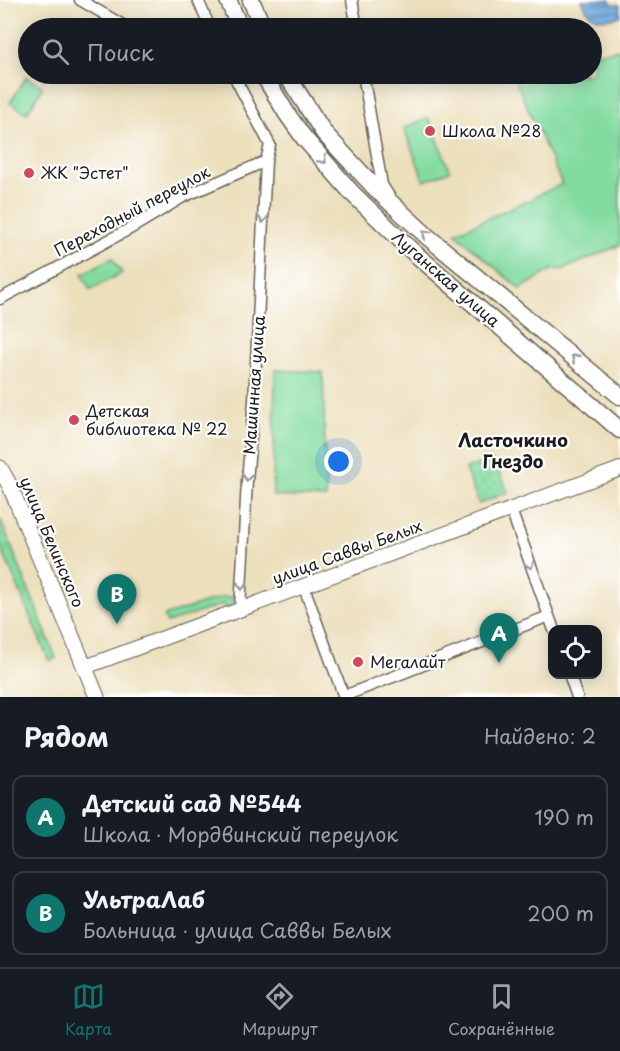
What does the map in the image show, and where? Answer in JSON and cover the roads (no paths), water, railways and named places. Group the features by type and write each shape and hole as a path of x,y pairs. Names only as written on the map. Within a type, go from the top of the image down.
{"main road":[{"path":"228,0 236,18"},
{"path":"251,0 259,18"},
{"name":"Луганская улица","path":"269,84 286,114 304,138 352,193 411,250 620,430"},
{"name":"Луганская улица","path":"292,84 324,133 376,190 620,396"},
{"name":"улица Белинского","path":"0,468 10,486 97,697"}],"street":[{"path":"80,0 111,18"},
{"path":"198,0 206,18"},
{"path":"352,0 355,18"},
{"path":"237,84 270,145 266,161"},
{"path":"365,84 382,184 395,207"},
{"name":"Переходный переулок","path":"0,299 135,226 183,197 266,161"},
{"name":"Машинная улица","path":"240,609 254,401 266,161"},
{"name":"улица Саввы Белых","path":"85,667 620,469"},
{"path":"511,510 552,625"},
{"path":"304,587 344,696 549,616"},
{"path":"570,679 577,697"}],"water":[{"path":"582,0 610,0 612,4 620,5 620,16 607,19 596,18 585,7"}],"place":[{"name":"Школа №28","path":"430,131"},
{"name":"ЖК \"Эстет\"","path":"29,173"},
{"name":"Детская библиотека № 22","path":"74,420"},
{"name":"УльтраЛаб","path":"117,624"},
{"name":"Мегалайт","path":"358,662"},
{"name":"Детский сад №544","path":"499,663"}],"district":[{"name":"Ласточкино Гнездо","path":"513,451"}]}
